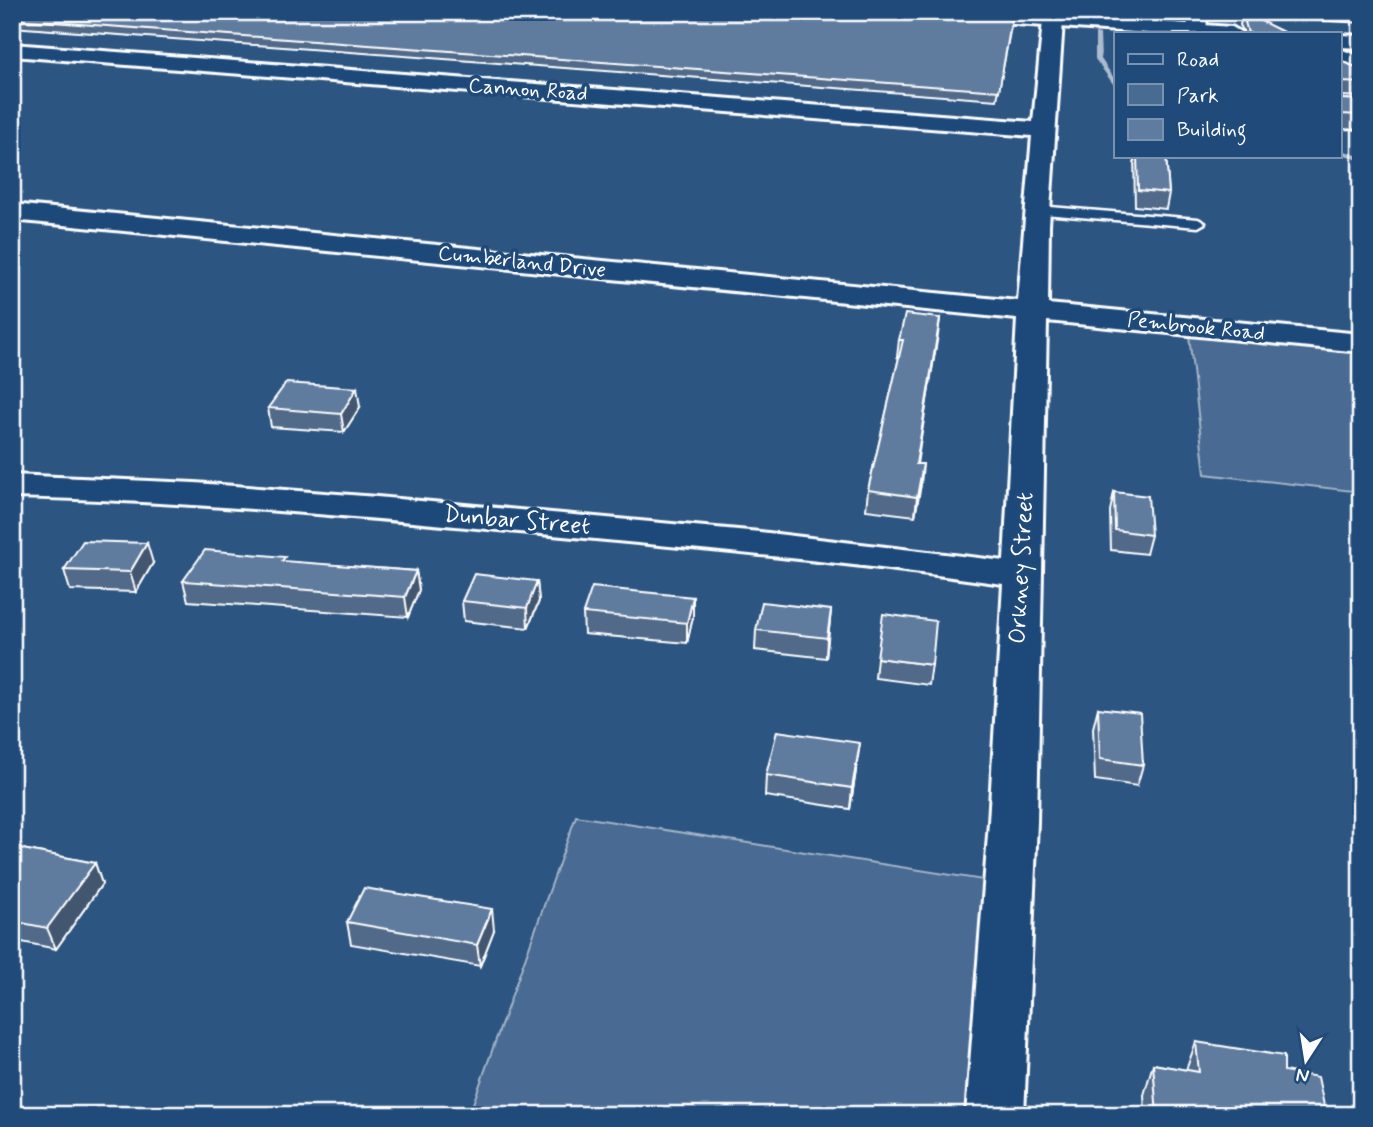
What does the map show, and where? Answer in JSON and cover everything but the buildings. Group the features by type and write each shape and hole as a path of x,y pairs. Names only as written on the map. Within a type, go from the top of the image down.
{"street":[{"path":"926,12 1149,30 1197,21 1230,32"},
{"name":"Orkney Street","path":"995,1115 1013,822 1037,210 1053,21"},
{"path":"1342,41 1361,42"},
{"name":"Cannon Road","path":"12,50 1043,130"},
{"path":"1342,56 1361,66"},
{"name":"Cumberland Drive","path":"12,212 1032,311"},
{"name":"Pembrook Road","path":"1032,311 1361,343"},
{"name":"Dunbar Street","path":"12,486 134,489 241,496 814,548 1021,575"}],"lane":[{"path":"1037,210 1198,223"}],"green space":[{"path":"1033,12 1196,12 1198,31 1032,20"},
{"path":"1188,327 1361,343 1361,492 1205,474"},
{"path":"576,816 1009,884 995,1115 469,1115"}],"waterway":[{"path":"1093,12 1102,16"},
{"path":"1097,34 1098,59 1114,83"},
{"path":"1342,152 1361,159"}]}
